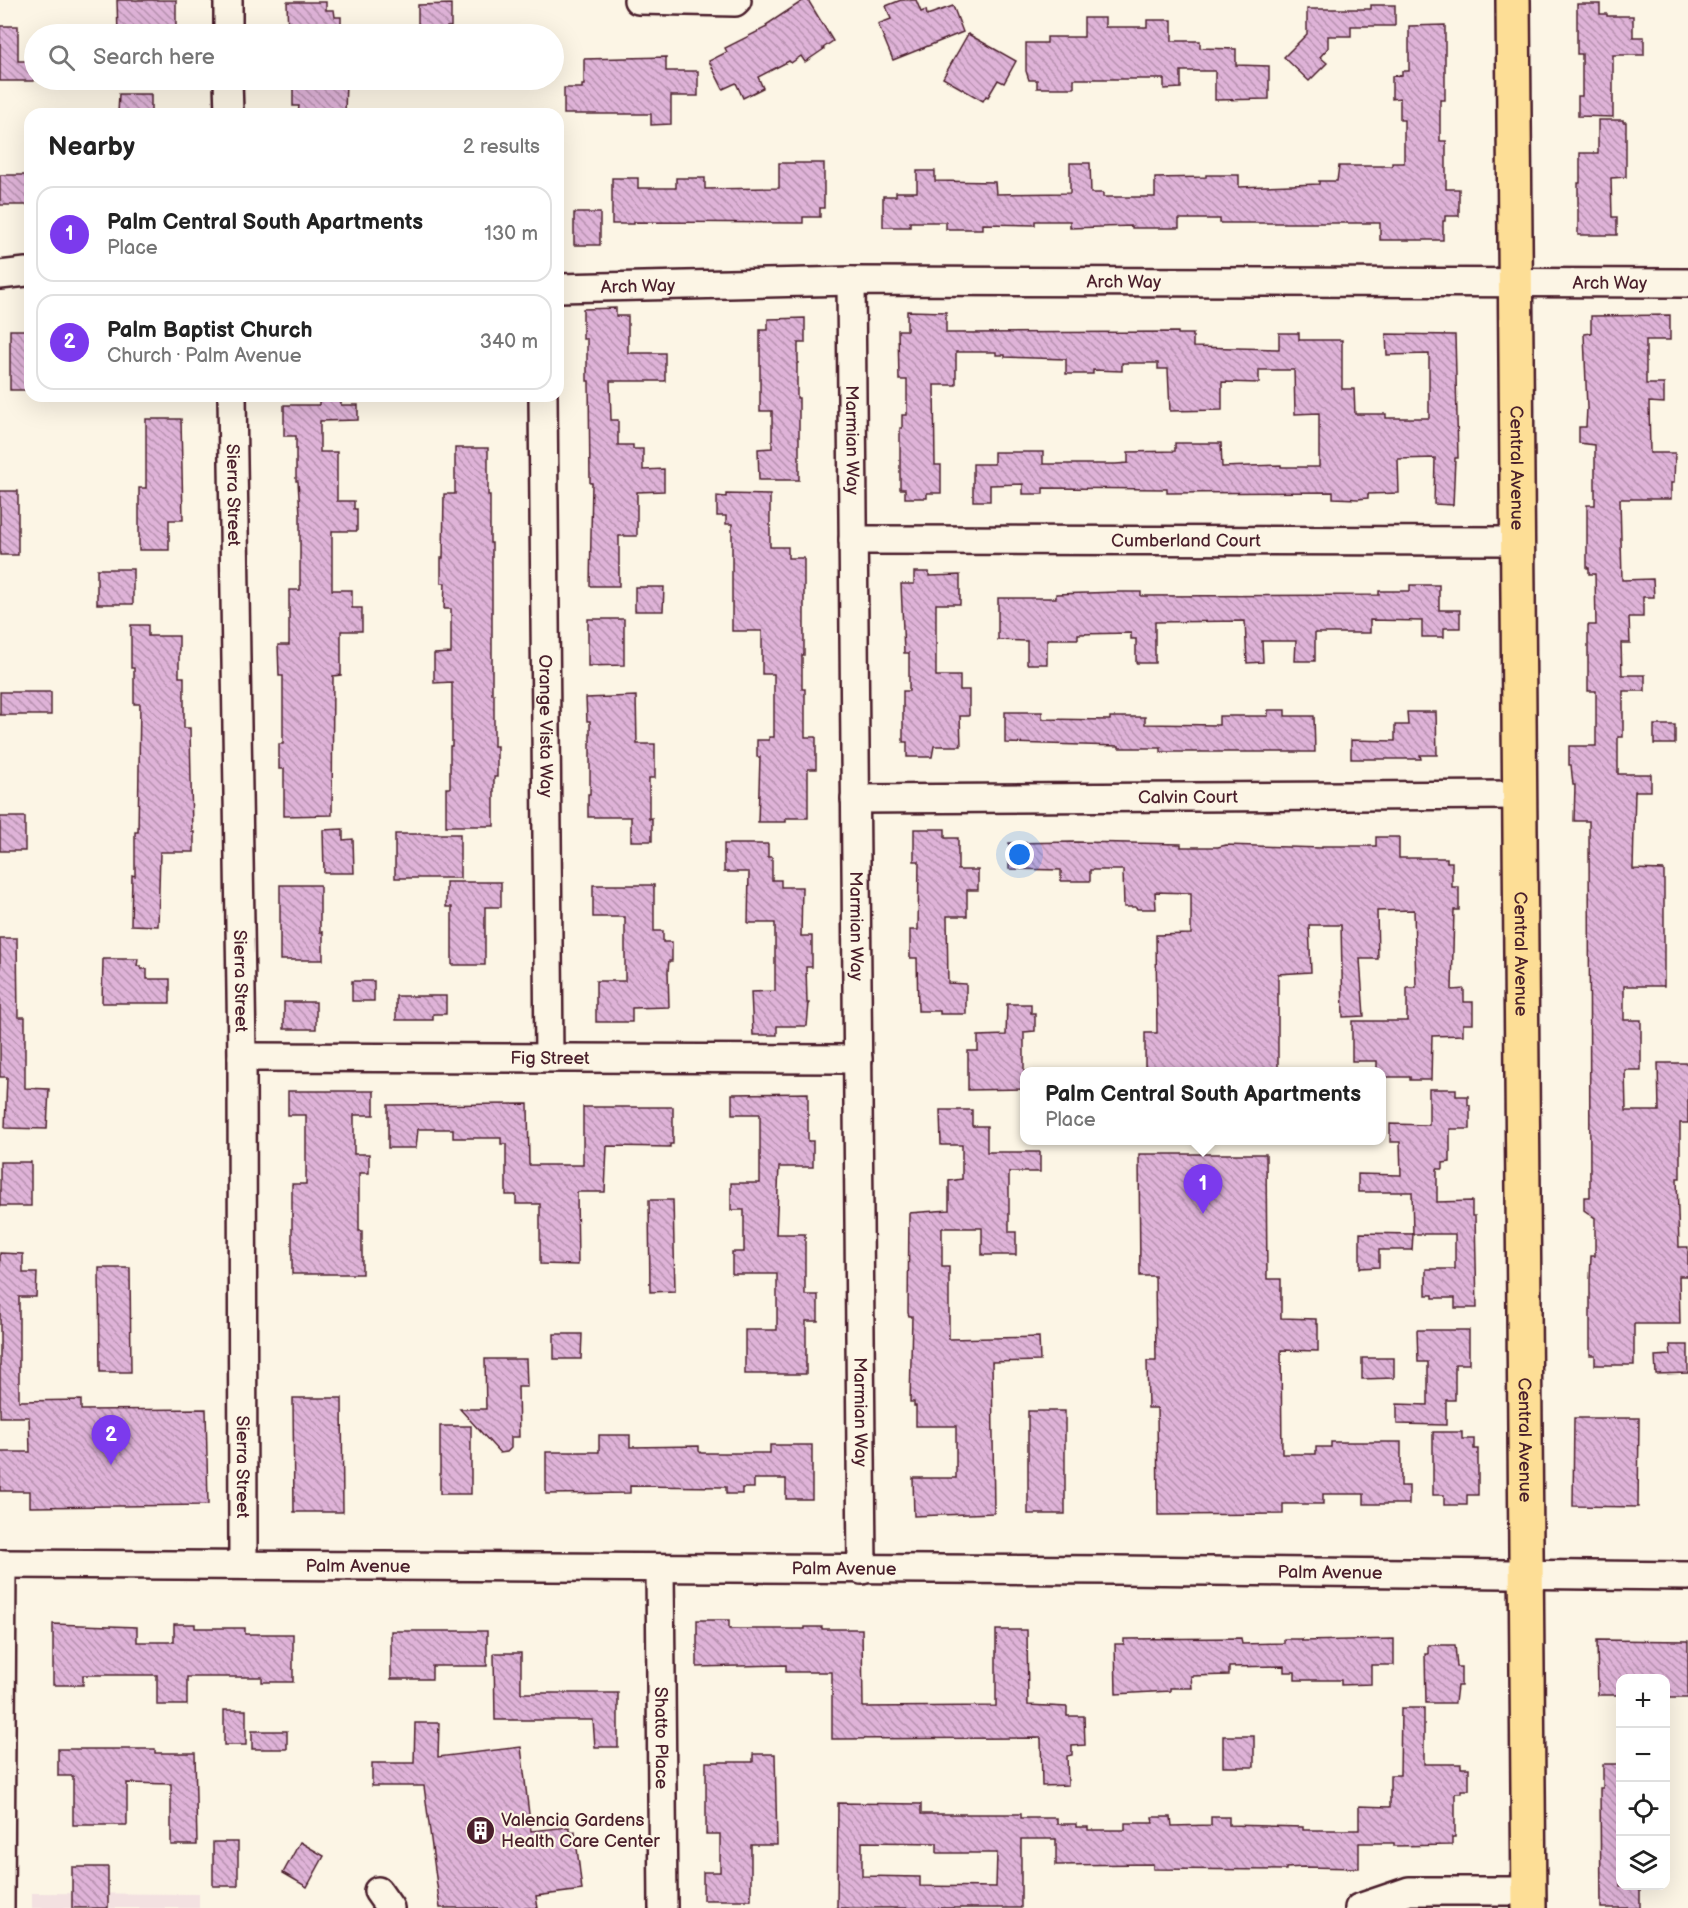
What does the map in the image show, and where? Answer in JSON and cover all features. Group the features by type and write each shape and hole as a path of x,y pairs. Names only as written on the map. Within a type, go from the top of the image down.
{"main road":[{"name":"Central Avenue","path":"1513,0 1528,1899"}],"street":[{"path":"228,0 228,24"},
{"path":"638,0 735,2 737,0"},
{"path":"228,90 229,108"},
{"path":"0,275 24,272"},
{"name":"Arch Way","path":"564,288 851,281 1688,283"},
{"name":"Marmian Way","path":"851,281 862,1570"},
{"name":"Sierra Street","path":"232,402 242,1057 243,1565"},
{"name":"Orange Vista Way","path":"543,402 549,1057"},
{"name":"Cumberland Court","path":"853,540 1518,541"},
{"name":"Calvin Court","path":"855,799 1520,795"},
{"name":"Fig Street","path":"242,1057 858,1059"},
{"path":"0,1908 1,1564"},
{"name":"Palm Avenue","path":"1,1564 1117,1570 1688,1576"},
{"name":"Shatto Place","path":"660,1568 663,1908"},
{"path":"1359,1908 1409,1891 1528,1899"}],"shaded area":[{"path":"32,1893 199,1894 199,1908 32,1908"}],"building":[{"path":"117,0 176,0 176,24 118,24"},
{"path":"804,0 808,0 833,41 805,62 801,56 791,63 789,61 758,77 763,88 743,98 736,83 723,89 709,61 727,52 725,48 767,27 766,25"},
{"path":"901,0 916,0 921,12 926,10 927,15 953,6 963,32 893,60 878,24 891,19 886,6"},
{"path":"287,2 326,2 326,10 334,10 335,17 341,17 341,24 288,24"},
{"path":"451,4 451,24 418,24 418,5"},
{"path":"1577,4 1600,4 1600,14 1607,14 1607,16 1633,16 1633,37 1644,37 1644,55 1613,55 1613,117 1578,116 1578,96 1582,96 1582,54 1577,54"},
{"path":"1371,5 1395,5 1395,26 1351,26 1351,36 1328,36 1328,48 1320,57 1327,63 1309,81 1284,57 1307,34 1307,9 1371,9"},
{"path":"1084,18 1105,18 1105,27 1147,27 1147,20 1172,20 1172,41 1200,41 1200,48 1236,49 1236,65 1269,66 1269,99 1215,100 1215,71 1181,71 1181,88 1164,89 1164,79 1074,79 1074,88 1037,88 1037,80 1029,80 1026,71 1026,43 1047,43 1047,37 1084,37"},
{"path":"1445,25 1445,100 1440,100 1440,141 1446,141 1446,189 1459,189 1459,216 1445,216 1443,240 1380,240 1380,223 1220,223 1220,219 1179,219 1179,228 1132,228 1132,226 1070,228 1070,221 1035,221 1035,225 983,224 983,229 946,229 946,222 910,222 910,227 883,227 883,196 896,196 896,192 917,192 917,171 935,171 935,181 995,182 996,194 1070,193 1070,163 1090,163 1091,193 1103,193 1103,197 1155,197 1155,178 1239,175 1239,187 1319,184 1319,181 1337,181 1339,166 1392,166 1392,163 1404,163 1404,120 1400,120 1400,98 1392,99 1392,76 1402,75 1402,71 1409,71 1409,26"},
{"path":"0,26 18,26 18,61 24,61 24,81 0,81"},
{"path":"968,34 1016,61 1004,83 998,80 983,101 943,78"},
{"path":"666,57 666,71 698,71 698,96 671,96 671,124 651,125 651,114 564,114 564,88 582,88 584,85 584,59"},
{"path":"293,90 346,90 345,108 293,106"},
{"path":"119,94 151,94 151,108 118,108"},
{"path":"1598,120 1626,122 1626,177 1611,178 1612,217 1617,217 1617,235 1578,235 1580,153 1598,153"},
{"path":"779,163 824,163 824,208 820,208 820,217 803,217 803,223 634,222 634,224 612,224 612,178 638,178 638,188 676,188 676,178 705,178 705,189 779,188"},
{"path":"0,175 24,175 24,205 0,205"},
{"path":"574,213 600,213 600,245 574,245"},
{"path":"616,308 616,316 628,316 628,353 665,353 665,381 610,381 611,420 618,420 618,445 633,445 633,449 643,449 643,470 664,469 664,491 637,492 637,536 619,536 619,586 590,586 592,483 590,483 587,339 583,339 583,309"},
{"path":"907,311 946,312 946,333 1178,332 1178,334 1193,334 1193,347 1279,349 1279,333 1299,333 1299,340 1342,340 1342,389 1354,389 1355,414 1386,414 1386,418 1429,418 1429,354 1387,355 1386,334 1455,335 1458,458 1455,458 1453,505 1434,504 1435,458 1398,459 1399,493 1368,494 1368,498 1358,499 1333,498 1333,492 1167,493 1167,489 1043,488 1043,494 1023,494 1023,484 990,485 990,501 973,501 973,464 994,464 994,452 1043,452 1043,464 1116,464 1128,463 1128,452 1175,451 1175,443 1221,443 1222,467 1281,465 1281,467 1319,467 1319,413 1295,414 1294,370 1259,370 1259,383 1222,382 1222,410 1170,411 1168,369 1158,369 1158,363 1122,363 1122,371 1093,370 1093,374 1066,374 1066,359 1005,357 1005,355 996,355 996,352 956,352 956,385 934,385 935,465 941,465 941,493 927,493 927,498 905,498 905,489 900,489 900,428 902,428 902,415 907,415 907,380 899,380 898,330 907,330"},
{"path":"1670,315 1670,340 1646,340 1646,384 1664,384 1664,403 1649,402 1650,453 1675,453 1671,499 1620,499 1622,580 1653,579 1654,597 1643,597 1643,617 1629,617 1630,643 1621,643 1622,675 1645,675 1645,691 1623,691 1623,737 1618,737 1618,774 1651,774 1651,791 1635,791 1633,869 1664,870 1664,986 1624,986 1624,1020 1641,1020 1641,1070 1625,1070 1626,1111 1659,1111 1658,1063 1688,1063 1688,1123 1680,1123 1680,1178 1677,1178 1679,1247 1688,1247 1688,1276 1679,1276 1680,1324 1634,1324 1634,1365 1595,1365 1595,1355 1590,1355 1590,1281 1591,1256 1595,1256 1595,1218 1584,1210 1584,1197 1590,1197 1589,821 1574,821 1575,785 1573,785 1571,765 1569,765 1569,746 1596,746 1596,691 1588,691 1588,625 1596,625 1595,574 1589,574 1589,568 1587,568 1587,505 1595,505 1595,445 1579,443 1579,427 1586,427 1587,408 1584,334 1591,333 1591,316"},
{"path":"805,318 805,343 798,343 797,363 799,480 759,480 758,449 772,448 772,411 760,411 760,330 768,330 768,319"},
{"path":"10,330 24,330 24,390 10,390"},
{"path":"319,402 341,402 341,405 358,405 358,420 320,421 320,452 337,452 337,501 354,501 354,509 357,509 357,531 332,531 332,590 352,590 352,608 362,608 362,631 341,631 341,675 333,676 332,815 284,816 284,769 279,769 279,744 283,744 283,676 279,676 278,645 289,645 289,590 300,590 300,514 298,481 296,481 296,436 284,436 284,405 319,405"},
{"path":"146,419 181,419 183,520 169,520 169,550 139,550 139,488 146,488"},
{"path":"455,448 488,448 490,543 492,543 492,694 494,694 494,746 497,746 497,777 494,777 494,826 446,826 446,788 450,788 450,746 452,746 452,682 434,683 434,654 451,653 451,609 444,609 445,583 441,583 441,558 443,558 444,494 455,494"},
{"path":"0,491 18,491 18,555 0,555"},
{"path":"726,494 770,495 770,547 788,547 788,558 804,558 802,689 805,689 805,737 816,737 816,769 808,769 808,818 786,818 786,822 758,822 760,757 757,757 757,740 769,740 769,737 774,737 774,674 762,674 762,631 732,631 732,524 726,524 726,516 717,516 717,496 726,497"},
{"path":"97,569 133,569 133,604 97,604"},
{"path":"914,572 929,572 929,576 960,575 960,604 936,604 936,676 960,676 960,690 969,690 969,716 960,716 961,746 934,746 932,757 907,757 907,742 903,742 903,691 909,691 909,653 904,653 901,584 914,584"},
{"path":"1410,585 1439,585 1439,610 1460,610 1460,628 1444,628 1444,637 1422,637 1422,621 1370,620 1370,633 1315,633 1315,661 1295,661 1296,641 1262,641 1263,662 1247,663 1245,621 1155,622 1155,663 1136,663 1136,639 1131,639 1131,633 1078,634 1078,639 1047,639 1047,664 1027,664 1027,641 998,640 998,598 1056,598 1056,594 1118,592 1141,592 1141,596 1379,595 1379,591 1410,591"},
{"path":"635,587 664,587 663,611 635,611"},
{"path":"588,619 624,619 624,665 588,666"},
{"path":"131,625 148,625 148,636 179,636 179,677 184,677 184,728 190,728 194,852 160,852 158,926 131,925 132,875 135,876 135,832 138,832 140,704 134,704"},
{"path":"0,692 51,692 51,715 0,715"},
{"path":"636,696 637,744 655,744 655,778 649,778 649,819 652,818 652,841 631,841 631,817 588,817 590,721 587,721 586,698"},
{"path":"1268,710 1285,710 1285,716 1314,716 1315,752 1161,752 1161,748 1005,743 1005,712 1042,712 1042,719 1110,720 1110,717 1145,717 1145,724 1219,725 1219,716 1268,716"},
{"path":"1407,712 1436,712 1437,755 1420,755 1421,759 1351,759 1351,740 1395,741 1395,725 1408,725"},
{"path":"1654,725 1675,725 1675,744 1654,744"},
{"path":"0,817 25,817 25,851 0,851"},
{"path":"343,829 343,840 353,839 354,873 324,873 323,830"},
{"path":"914,829 945,829 945,838 958,838 958,870 978,870 978,890 967,890 967,916 947,916 948,983 966,984 966,1014 918,1011 917,958 910,958 910,930 918,930 919,861 914,861"},
{"path":"395,834 460,834 460,878 395,878"},
{"path":"1376,837 1399,837 1399,858 1447,858 1447,862 1452,862 1452,887 1459,887 1459,910 1454,910 1452,990 1464,989 1464,1002 1473,1002 1473,1024 1463,1024 1463,1035 1432,1036 1431,1080 1386,1077 1386,1067 1377,1067 1377,1061 1352,1061 1352,1021 1407,1021 1407,988 1416,988 1414,910 1377,911 1378,959 1360,959 1364,1016 1343,1017 1341,925 1309,925 1311,972 1278,974 1278,1067 1145,1067 1145,1033 1157,1033 1156,935 1191,934 1191,893 1155,892 1156,909 1137,909 1136,907 1124,907 1123,870 1090,870 1090,881 1061,881 1061,870 1009,869 1009,843 1181,844 1181,847 1376,846"},
{"path":"724,844 768,844 768,857 772,857 772,880 781,880 781,887 802,887 801,936 812,936 812,967 806,967 807,1003 809,1003 807,1026 777,1026 777,1035 753,1035 751,992 775,991 775,923 748,923 749,872 724,872"},
{"path":"446,882 501,882 501,907 485,907 485,965 452,965 452,907 446,907"},
{"path":"280,885 320,885 320,932 323,932 323,960 280,960"},
{"path":"593,885 654,885 654,931 663,931 663,942 672,942 672,961 669,961 668,971 669,1007 632,1008 632,1022 596,1022 596,981 625,981 625,917 593,917"},
{"path":"0,938 17,938 18,1017 25,1017 25,1088 49,1089 47,1129 5,1128 7,1077 0,1077"},
{"path":"103,959 138,959 137,966 147,969 147,979 170,979 170,1003 102,1003"},
{"path":"352,981 374,981 374,1001 352,1001"},
{"path":"396,996 446,996 446,1014 433,1014 433,1020 396,1020"},
{"path":"284,1002 316,1002 316,1029 284,1029"},
{"path":"1007,1004 1031,1004 1031,1013 1035,1013 1035,1031 1024,1032 1024,1067 1020,1067 1020,1089 968,1090 968,1051 978,1051 978,1036 1006,1035"},
{"path":"1429,1089 1456,1089 1456,1096 1468,1096 1468,1105 1470,1105 1470,1129 1450,1129 1450,1162 1443,1163 1443,1169 1437,1169 1437,1202 1472,1201 1472,1216 1475,1216 1477,1308 1455,1308 1455,1298 1433,1298 1433,1295 1426,1295 1426,1269 1455,1269 1455,1234 1413,1234 1412,1192 1358,1192 1358,1174 1401,1175 1400,1142 1390,1142 1390,1124 1429,1125"},
{"path":"288,1091 374,1091 374,1115 354,1115 354,1154 369,1154 369,1173 359,1173 362,1274 292,1274 292,1184 306,1184 306,1115 288,1115"},
{"path":"808,1093 808,1141 813,1141 813,1167 779,1167 776,1234 805,1234 805,1295 818,1295 818,1321 806,1321 806,1374 745,1374 745,1330 777,1330 777,1274 732,1274 732,1252 744,1252 744,1210 731,1210 731,1183 760,1183 760,1114 732,1114 732,1094"},
{"path":"528,1104 529,1165 583,1165 583,1107 673,1107 673,1144 670,1144 670,1147 607,1146 605,1192 577,1192 578,1265 540,1264 540,1204 516,1204 516,1195 506,1195 506,1144 501,1144 501,1138 453,1138 453,1129 418,1129 416,1148 388,1148 388,1105"},
{"path":"940,1110 972,1110 972,1126 987,1126 987,1152 1040,1152 1040,1172 1009,1172 1009,1232 1016,1232 1016,1255 982,1255 982,1228 942,1228 942,1267 949,1267 949,1339 1039,1337 1040,1361 992,1362 994,1513 914,1516 913,1478 956,1478 956,1426 916,1426 916,1406 914,1402 910,1402 912,1316 908,1313 909,1213 949,1210 949,1181 962,1179 962,1145 941,1145"},
{"path":"1139,1154 1266,1154 1267,1279 1281,1279 1281,1318 1316,1319 1316,1324 1318,1324 1318,1351 1281,1350 1282,1454 1316,1454 1316,1447 1331,1447 1331,1442 1401,1442 1401,1486 1409,1486 1409,1504 1364,1504 1364,1494 1323,1494 1323,1504 1283,1504 1283,1514 1158,1515 1157,1408 1148,1408 1147,1361 1156,1361 1155,1276 1140,1276"},
{"path":"0,1162 31,1162 31,1206 0,1206"},
{"path":"649,1200 673,1200 675,1291 650,1292"},
{"path":"1360,1233 1413,1234 1412,1250 1379,1250 1379,1267 1360,1268"},
{"path":"0,1253 23,1254 23,1273 37,1273 36,1297 19,1297 19,1401 81,1400 81,1410 206,1409 208,1505 30,1507 30,1491 0,1491 0,1452 30,1452 29,1417 0,1417"},
{"path":"99,1268 130,1268 131,1372 100,1372"},
{"path":"1417,1330 1469,1330 1469,1364 1455,1364 1455,1400 1446,1400 1446,1425 1397,1424 1397,1404 1428,1405 1428,1362 1418,1362"},
{"path":"554,1334 582,1334 581,1359 554,1359"},
{"path":"1670,1345 1688,1345 1688,1373 1656,1374 1655,1356 1671,1355"},
{"path":"1362,1358 1394,1358 1394,1378 1362,1379"},
{"path":"485,1359 526,1359 527,1387 518,1387 519,1437 511,1437 511,1448 507,1452 500,1453 460,1409 486,1409"},
{"path":"293,1398 342,1398 343,1512 294,1512"},
{"path":"1028,1411 1065,1411 1065,1514 1028,1514"},
{"path":"1574,1418 1639,1418 1638,1507 1573,1506"},
{"path":"440,1426 471,1426 471,1494 440,1494"},
{"path":"1433,1432 1462,1432 1462,1439 1474,1439 1474,1449 1478,1449 1478,1495 1467,1495 1467,1505 1444,1505 1444,1495 1433,1495"},
{"path":"599,1435 630,1435 630,1447 699,1446 701,1453 770,1453 770,1445 812,1445 812,1499 786,1499 786,1479 754,1479 754,1488 742,1488 742,1494 726,1494 726,1487 630,1486 630,1493 546,1494 546,1452 599,1452"},
{"path":"697,1620 729,1620 729,1629 822,1627 822,1629 862,1629 863,1707 996,1706 996,1630 1027,1630 1028,1705 1067,1707 1067,1716 1084,1716 1085,1745 1072,1746 1072,1755 1067,1756 1068,1785 1042,1786 1041,1738 832,1739 832,1672 786,1672 786,1665 697,1667"},
{"path":"53,1624 137,1627 137,1642 174,1642 174,1624 195,1624 195,1628 245,1628 245,1634 293,1634 293,1682 262,1682 262,1677 187,1677 187,1705 157,1705 157,1675 83,1675 83,1685 53,1685"},
{"path":"391,1631 487,1631 487,1666 432,1666 432,1679 391,1679"},
{"path":"1241,1638 1242,1644 1284,1643 1284,1639 1302,1639 1302,1641 1394,1639 1394,1665 1371,1665 1371,1684 1341,1685 1341,1680 1295,1680 1295,1672 1284,1672 1284,1666 1229,1667 1229,1675 1191,1676 1192,1688 1116,1694 1115,1644 1124,1644 1124,1639"},
{"path":"1597,1640 1688,1641 1688,1698 1670,1698 1670,1674 1616,1674 1616,1695 1598,1695"},
{"path":"1428,1645 1455,1645 1457,1667 1461,1667 1461,1686 1457,1686 1455,1703 1426,1703 1425,1654 1428,1654"},
{"path":"494,1653 521,1653 521,1693 618,1693 618,1747 595,1747 593,1720 495,1720"},
{"path":"1401,1708 1424,1708 1424,1764 1461,1764 1461,1768 1469,1768 1469,1790 1455,1793 1455,1837 1452,1837 1452,1845 1394,1846 1394,1843 1359,1843 1359,1868 1153,1869 1153,1864 1056,1865 1056,1839 1021,1839 1021,1908 837,1908 838,1803 921,1804 921,1814 1021,1814 1021,1818 1057,1818 1057,1824 1076,1824 1076,1827 1088,1827 1088,1830 1125,1830 1125,1823 1153,1823 1152,1817 1171,1817 1172,1826 1211,1825 1211,1817 1229,1817 1229,1825 1303,1827 1303,1830 1359,1830 1359,1806 1390,1807 1390,1775 1400,1775","holes":["862,1842 937,1843 937,1853 997,1853 996,1887 920,1886 920,1877 862,1876"]},
{"path":"224,1710 246,1710 246,1745 224,1745"},
{"name":"Valencia Gardens Health Care Center","path":"415,1723 439,1723 438,1757 521,1747 531,1831 569,1827 569,1832 575,1831 582,1890 536,1896 538,1908 440,1908 424,1786 372,1786 372,1763 414,1763"},
{"path":"252,1731 287,1731 287,1749 252,1749"},
{"path":"1223,1736 1254,1736 1254,1767 1223,1767"},
{"path":"58,1749 155,1749 155,1753 195,1753 197,1845 171,1845 171,1784 127,1783 127,1825 73,1825 73,1776 58,1776"},
{"path":"753,1754 775,1754 777,1845 751,1845 751,1900 703,1900 703,1872 720,1872 720,1834 706,1834 706,1762 753,1762"},
{"path":"1603,1764 1616,1764 1616,1890 1640,1890 1640,1908 1601,1908 1600,1788 1603,1788"},
{"path":"213,1842 238,1842 238,1886 213,1886"},
{"path":"300,1842 324,1856 307,1887 283,1873"},
{"path":"72,1867 108,1867 108,1908 72,1908"}],"place":[{"name":"Palm Central South Apartments","path":"1203,1214"},
{"name":"Palm Baptist Church","path":"111,1465"},
{"name":"Valencia Gardens Health Care Center","path":"480,1830"}]}
